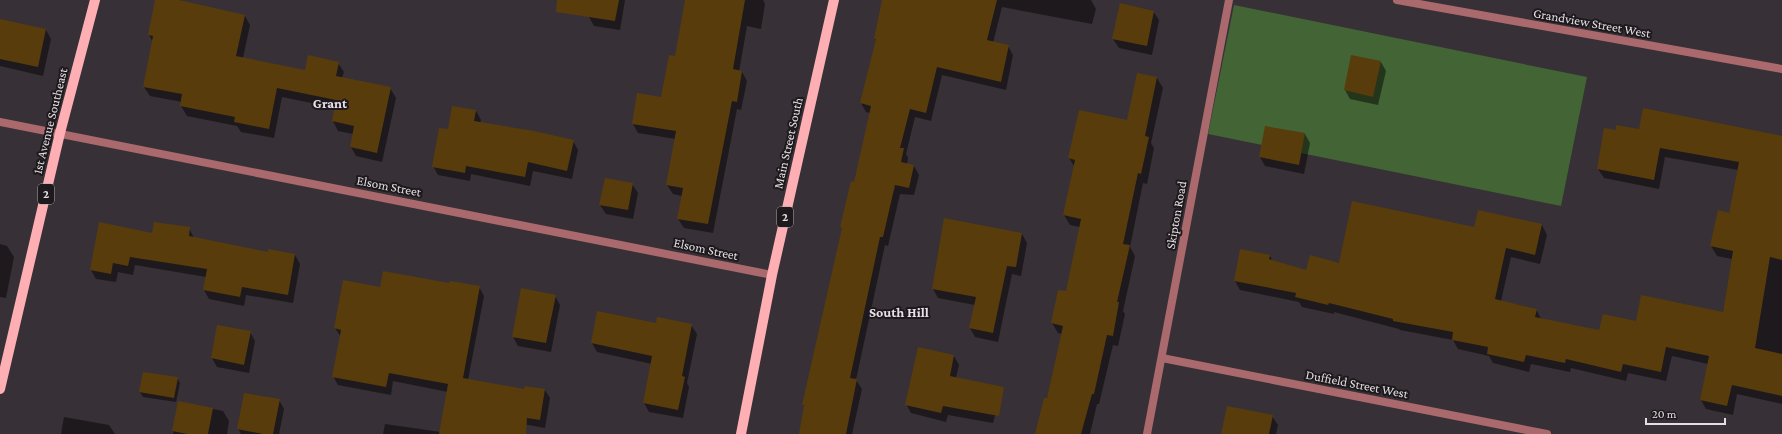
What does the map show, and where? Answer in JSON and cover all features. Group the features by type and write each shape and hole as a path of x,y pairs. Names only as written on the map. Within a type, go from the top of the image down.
{"main road":[{"name":"1st Avenue Southeast","path":"0,389 60,133 96,0"},
{"name":"Main Street South","path":"741,434 772,275 834,0"}],"street":[{"name":"Skipton Road","path":"1147,434 1229,0"},
{"name":"Grandview Street West","path":"1397,0 1782,69"},
{"name":"Elsom Street","path":"0,122 772,275"},
{"name":"Duffield Street West","path":"1162,358 1547,434"}],"green space":[{"path":"1234,5 1587,77 1561,206 1208,134"}],"building":[{"path":"155,0 179,0 245,15 236,56 305,70 308,55 339,62 336,76 391,87 377,153 350,147 354,126 332,121 336,100 277,88 269,129 234,122 235,117 180,106 182,94 143,87 153,36 148,35"},
{"path":"557,0 619,0 615,21 556,12"},
{"path":"685,0 745,0 733,69 742,71 737,102 732,101 708,224 677,219 683,188 666,185 676,131 632,124 637,93 661,97 669,55 675,56"},
{"path":"882,0 997,0 987,40 1009,45 1001,82 937,67 926,113 910,109 900,148 904,148 901,162 914,165 909,188 895,185 883,237 880,237 850,378 857,379 846,434 799,434 804,405 802,405 842,228 840,227 851,181 854,182 871,106 860,103 876,39 874,39"},
{"path":"1120,3 1154,11 1147,46 1112,39"},
{"path":"0,19 46,29 38,67 0,59"},
{"path":"1351,55 1381,61 1373,97 1344,90"},
{"path":"1137,73 1157,77 1145,136 1149,137 1141,174 1138,173 1123,244 1130,245 1117,302 1119,302 1113,336 1107,335 1094,394 1092,394 1081,434 1035,434 1044,398 1047,398 1063,326 1051,323 1058,290 1066,291 1081,219 1063,215 1075,160 1068,158 1079,110 1127,120"},
{"path":"452,106 476,110 474,121 534,131 574,140 567,171 528,162 525,177 466,166 465,173 432,167 439,128 448,129"},
{"path":"1643,108 1782,136 1782,260 1770,257 1755,348 1782,354 1782,396 1732,385 1727,406 1700,400 1709,356 1666,347 1661,372 1623,364 1621,372 1566,359 1565,363 1526,355 1524,362 1487,354 1488,347 1452,340 1453,332 1393,321 1393,319 1329,303 1328,305 1295,297 1296,293 1234,281 1240,249 1270,255 1269,259 1306,270 1310,255 1339,263 1352,201 1474,227 1478,210 1542,224 1535,255 1506,248 1495,299 1537,309 1535,317 1599,330 1603,314 1636,321 1641,295 1723,312 1733,251 1710,246 1718,210 1729,213 1739,162 1660,148 1654,180 1597,169 1604,128 1616,130 1616,125 1639,129"},
{"path":"1265,126 1305,133 1299,165 1259,157"},
{"path":"605,178 633,183 628,210 599,205"},
{"path":"944,218 1022,233 1016,267 1007,266 993,333 969,328 976,297 932,289"},
{"path":"99,222 152,233 154,222 190,227 189,236 268,252 268,249 295,254 288,295 242,287 240,297 203,290 207,269 130,257 128,266 113,263 111,274 90,270"},
{"path":"383,271 449,283 450,281 480,286 463,378 524,389 525,386 545,389 540,420 527,418 526,434 439,434 448,384 389,373 386,387 332,377 341,330 334,328 343,280 380,287"},
{"path":"521,288 556,295 546,343 512,337"},
{"path":"597,311 656,323 657,317 692,324 682,376 685,377 678,410 643,403 652,356 591,343"},
{"path":"217,325 251,331 244,365 211,358"},
{"path":"918,347 954,355 950,376 1004,387 999,416 943,406 941,413 905,405"},
{"path":"143,372 178,377 174,398 139,392"},
{"path":"244,393 280,399 273,434 263,434 237,429"},
{"path":"178,401 213,408 208,434 187,434 172,431"},
{"path":"1227,406 1273,415 1269,434 1221,434"}],"district":[{"name":"Grant","path":"330,103"},
{"name":"South Hill","path":"899,312"}]}
